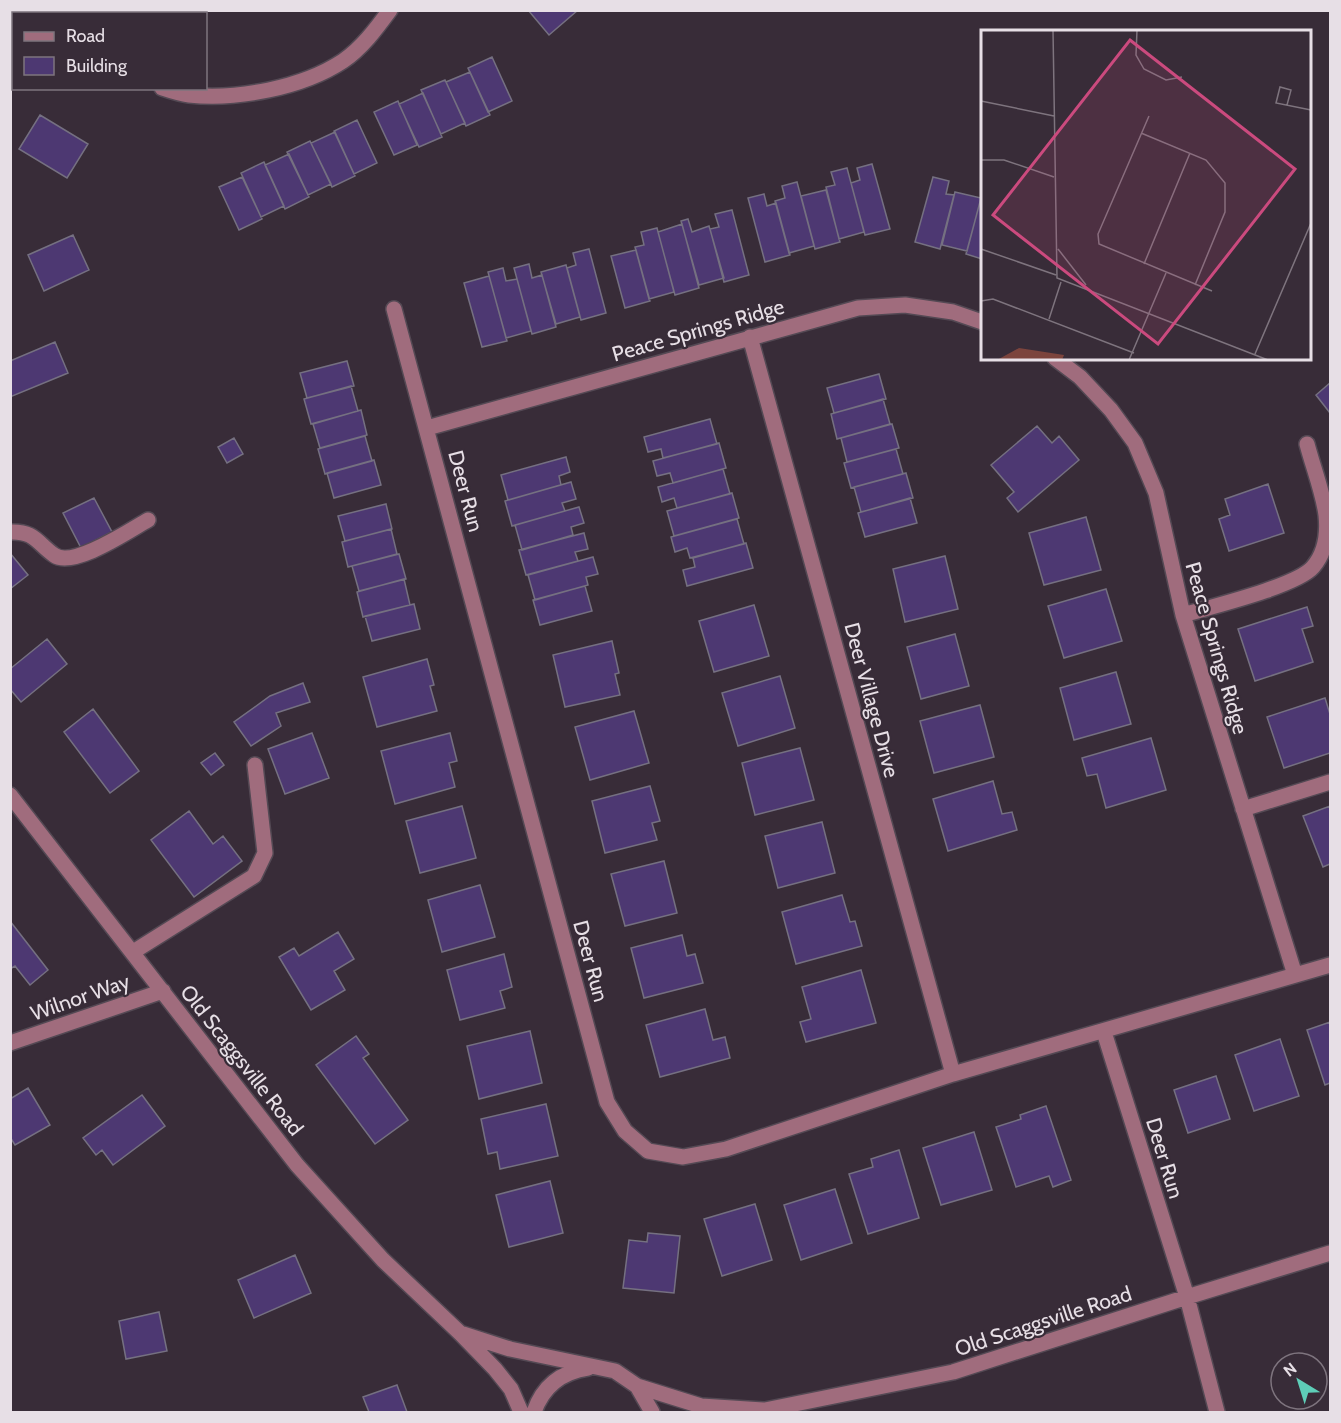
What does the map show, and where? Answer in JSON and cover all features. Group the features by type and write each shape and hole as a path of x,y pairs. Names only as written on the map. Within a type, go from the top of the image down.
{"street":[{"path":"169,90 187,95 224,95 265,90 301,81 343,61 367,40 390,10"},
{"name":"Peace Springs Ridge","path":"427,428 858,308 905,305 953,312 981,322"},
{"name":"Deer Run","path":"394,309 607,1102 625,1131 648,1151 683,1156 726,1149 953,1074 1330,965"},
{"name":"Deer Village Drive","path":"750,337 953,1074"},
{"name":"Peace Springs Ridge","path":"1058,360 1080,377 1111,410 1135,443 1156,493 1183,615 1295,975"},
{"path":"1183,615 1292,581 1311,570 1323,554 1326,514 1307,444"},
{"path":"10,532 21,532 34,536 54,556 61,559 90,552 148,520"},
{"path":"133,952 254,876 265,853 255,765"},
{"path":"1243,810 1330,782"},
{"name":"Old Scaggsville Road","path":"10,795 297,1165 376,1252 460,1333 511,1389 521,1413"},
{"name":"Wilnor Way","path":"10,1043 163,991"},
{"name":"Deer Run","path":"1104,1032 1187,1297 1217,1413"},
{"name":"Old Scaggsville Road","path":"460,1333 510,1349 615,1371 638,1386 701,1406 759,1411 885,1388 953,1372 1330,1253"},
{"path":"534,1413 546,1389 554,1381 573,1370 594,1366"},
{"path":"638,1386 652,1413"}],"building":[{"path":"528,10 578,10 549,35"},
{"path":"492,57 512,101 488,112 468,68"},
{"path":"470,72 490,115 466,126 446,82"},
{"path":"445,80 465,123 441,134 421,90"},
{"path":"423,93 442,137 419,147 399,104"},
{"path":"398,101 417,145 394,155 374,112"},
{"path":"40,115 88,144 67,178 19,149"},
{"path":"357,120 377,163 354,174 334,131"},
{"path":"335,132 355,176 332,187 311,143"},
{"path":"310,141 331,184 308,195 287,152"},
{"path":"289,154 309,197 285,209 265,165"},
{"path":"264,162 284,206 261,217 241,173"},
{"path":"872,164 890,229 865,235 851,183 860,180 857,168"},
{"path":"847,168 864,232 839,239 826,187 835,185 831,172"},
{"path":"242,177 262,219 239,230 219,187"},
{"path":"933,177 949,181 946,194 954,195 940,249 915,242"},
{"path":"797,182 814,246 789,253 775,201 785,198 782,186"},
{"path":"826,190 840,242 815,249 801,196"},
{"path":"955,192 981,198 967,251 942,245"},
{"path":"764,194 767,206 776,203 790,255 765,262 748,198"},
{"path":"980,202 981,259 966,254"},
{"path":"732,210 749,275 724,282 710,229 719,227 715,214"},
{"path":"688,219 692,232 709,226 724,278 699,285 681,221"},
{"path":"682,224 699,288 675,295 658,232"},
{"path":"657,228 674,292 649,299 635,247 644,245 641,232"},
{"path":"73,235 89,270 44,291 28,255"},
{"path":"589,249 606,313 581,320 567,268 576,265 573,253"},
{"path":"636,250 650,301 625,308 611,256"},
{"path":"529,264 532,278 542,275 556,327 532,334 514,268"},
{"path":"566,265 580,317 556,324 541,272"},
{"path":"503,268 506,281 517,279 531,331 506,338 488,272"},
{"path":"489,276 507,341 482,347 464,283"},
{"path":"55,342 68,373 10,397 10,361"},
{"path":"347,361 354,386 307,398 300,373"},
{"path":"879,374 886,399 834,413 827,388"},
{"path":"1330,383 1330,413 1316,395"},
{"path":"351,386 358,411 311,424 304,399"},
{"path":"883,399 890,424 837,439 831,414"},
{"path":"361,410 367,435 320,448 313,424"},
{"path":"710,419 717,444 663,458 661,449 648,452 644,437"},
{"path":"892,424 899,448 847,462 841,438"},
{"path":"1037,426 1052,443 1059,436 1079,460 1018,512 1007,498 1014,492 991,465"},
{"path":"365,436 372,461 325,474 318,449"},
{"path":"234,438 243,454 227,463 218,447"},
{"path":"719,443 726,468 673,483 670,473 657,476 653,461"},
{"path":"896,449 903,474 851,488 844,463"},
{"path":"566,457 570,472 559,476 561,485 508,500 501,475"},
{"path":"374,460 381,485 334,498 327,473"},
{"path":"723,469 730,494 677,508 674,498 662,502 658,487"},
{"path":"906,473 913,498 861,512 854,487"},
{"path":"571,482 576,499 562,503 565,511 512,526 505,501"},
{"path":"1268,484 1284,533 1229,551 1219,519 1230,515 1225,499"},
{"path":"732,493 739,518 674,536 667,511"},
{"path":"94,498 112,532 81,548 63,513"},
{"path":"910,498 917,523 865,537 858,513"},
{"path":"386,504 392,529 345,541 338,516"},
{"path":"579,507 584,523 571,527 573,535 522,550 515,525"},
{"path":"1086,517 1101,570 1044,585 1029,533"},
{"path":"737,519 744,544 690,558 687,548 675,552 671,537"},
{"path":"391,529 397,554 348,567 342,542"},
{"path":"584,533 588,549 575,552 578,561 526,575 519,550"},
{"path":"746,543 753,568 687,586 683,570 695,567 693,558"},
{"path":"10,553 28,575 10,589"},
{"path":"399,554 406,579 359,591 352,566"},
{"path":"945,556 958,609 905,622 893,569"},
{"path":"593,557 598,574 586,577 588,585 535,600 528,575"},
{"path":"404,579 410,605 363,617 357,592"},
{"path":"585,586 592,611 540,625 533,600"},
{"path":"1106,589 1122,641 1064,658 1048,606"},
{"path":"414,604 420,629 372,641 365,616"},
{"path":"754,605 769,656 714,672 699,621"},
{"path":"1307,607 1313,626 1302,629 1313,662 1255,681 1238,629"},
{"path":"955,634 969,686 921,699 907,647"},
{"path":"47,639 67,664 21,702 10,689 10,669"},
{"path":"612,641 619,673 615,674 620,695 565,707 553,655"},
{"path":"427,659 434,685 430,686 437,711 377,727 363,677"},
{"path":"1116,672 1131,724 1074,740 1060,688"},
{"path":"780,676 795,728 738,746 722,693"},
{"path":"303,683 310,702 276,713 281,726 251,746 234,722 270,696"},
{"path":"1325,698 1330,714 1330,753 1284,768 1267,717"},
{"path":"980,705 994,757 934,773 920,721"},
{"path":"93,709 139,771 110,793 64,732"},
{"path":"634,711 649,763 590,780 575,727"},
{"path":"312,733 329,778 285,794 268,749"},
{"path":"450,733 457,761 449,763 455,787 395,804 381,751"},
{"path":"1151,738 1166,790 1106,808 1097,774 1087,776 1082,758"},
{"path":"800,748 814,800 755,815 742,763"},
{"path":"215,753 224,765 211,775 201,763"},
{"path":"993,781 1002,814 1012,812 1017,830 948,851 933,799"},
{"path":"650,786 660,821 652,823 657,840 605,853 592,801"},
{"path":"462,806 476,858 420,873 406,821"},
{"path":"1330,806 1330,864 1323,867 1303,816"},
{"path":"189,811 213,844 223,836 242,861 194,897 151,840"},
{"path":"822,822 835,873 778,888 765,836"},
{"path":"664,861 677,913 625,926 611,874"},
{"path":"480,885 495,937 442,952 428,900"},
{"path":"842,895 850,922 855,921 862,946 796,964 782,912"},
{"path":"10,921 48,970 30,985 15,966 10,969"},
{"path":"338,932 354,959 334,971 345,990 311,1010 279,957 294,948 299,956"},
{"path":"682,935 687,956 695,954 703,983 644,998 631,948"},
{"path":"504,954 512,987 500,991 505,1008 460,1020 447,970"},
{"path":"861,970 876,1023 806,1042 800,1022 811,1019 802,987"},
{"path":"705,1009 713,1040 725,1037 730,1058 660,1077 646,1025"},
{"path":"1330,1022 1330,1083 1325,1085 1307,1030"},
{"path":"530,1031 542,1083 479,1099 467,1046"},
{"path":"356,1036 369,1054 363,1058 408,1120 375,1144 316,1065"},
{"path":"1280,1039 1299,1096 1254,1111 1235,1055"},
{"path":"1216,1076 1230,1119 1188,1133 1174,1090"},
{"path":"28,1088 50,1125 15,1145 10,1137 10,1099"},
{"path":"142,1095 165,1126 113,1165 102,1150 96,1155 83,1138"},
{"path":"546,1104 558,1156 500,1169 497,1152 488,1154 481,1119"},
{"path":"1046,1106 1071,1180 1053,1187 1049,1176 1016,1187 996,1127 1021,1119 1020,1115"},
{"path":"974,1132 992,1190 941,1205 923,1148"},
{"path":"899,1150 919,1218 868,1234 849,1174 873,1167 871,1159"},
{"path":"550,1181 563,1233 509,1247 496,1195"},
{"path":"835,1189 852,1243 801,1260 784,1205"},
{"path":"755,1204 772,1260 722,1276 704,1219"},
{"path":"648,1233 680,1236 674,1293 623,1288 629,1240 647,1242"},
{"path":"295,1255 311,1293 254,1318 238,1280"},
{"path":"159,1312 167,1351 126,1359 119,1321"},
{"path":"397,1385 407,1412 369,1412 363,1397"}]}
